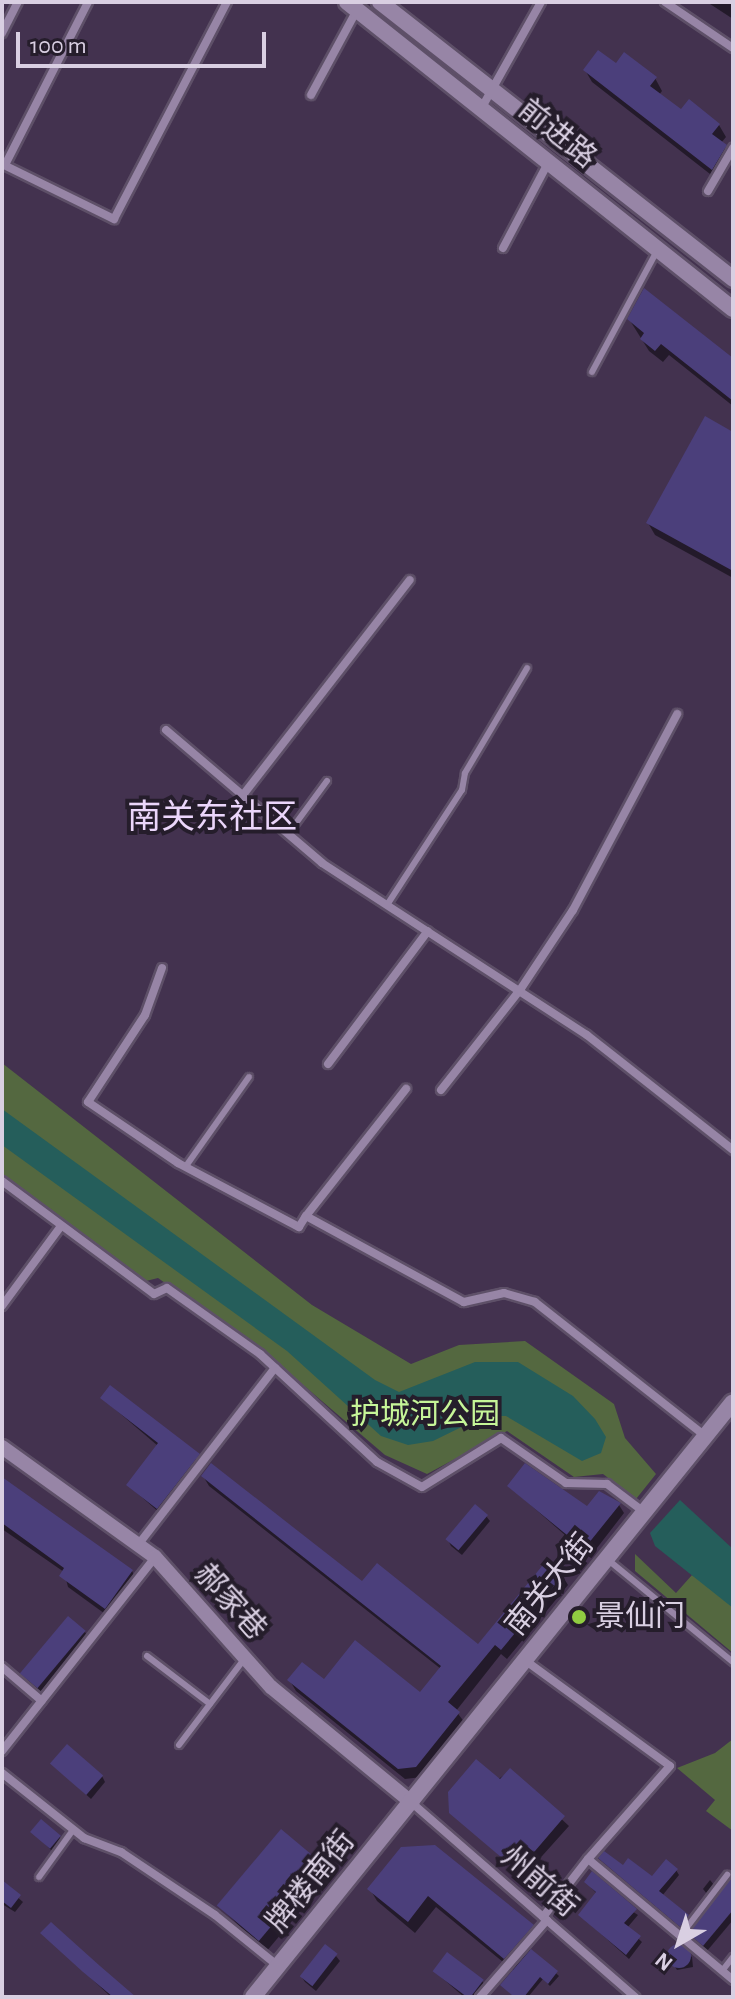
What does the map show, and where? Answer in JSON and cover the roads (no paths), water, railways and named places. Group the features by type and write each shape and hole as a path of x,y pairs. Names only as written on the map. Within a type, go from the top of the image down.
{"main road":[{"name":"前进路","path":"380,2 733,279"},
{"name":"前进路","path":"352,6 733,309"},
{"name":"南关大街","path":"412,1803 733,1402"},
{"name":"牌楼南街","path":"253,1997 412,1803"}],"street":[{"path":"2,33 18,2"},
{"path":"88,2 3,165 114,219 227,2"},
{"path":"481,109 489,88 541,2"},
{"path":"665,2 733,48"},
{"path":"311,95 352,6"},
{"path":"708,191 733,148"},
{"path":"503,248 548,163"},
{"path":"243,795 410,580"},
{"path":"441,1090 520,990 573,910 677,714"},
{"path":"166,730 288,834 387,905 587,1035 733,1150"},
{"path":"328,1064 428,931"},
{"path":"162,968 145,1015 88,1102 186,1166 299,1227 406,1089"},
{"path":"2,1181 154,1294 167,1288 275,1368 377,1462 422,1487 501,1438 566,1483 607,1484 645,1512"},
{"path":"306,1216 464,1302 504,1293 535,1302 706,1436"},
{"path":"2,1306 61,1226"},
{"path":"138,1545 275,1368"},
{"name":"郝家巷","path":"2,1447 155,1557 271,1687 412,1803"},
{"path":"2,1751 155,1557"},
{"path":"480,1997 545,1919 588,1859 670,1766 526,1661"},
{"path":"2,1667 42,1701"},
{"path":"2,1773 73,1830 121,1852 215,1915 278,1966"},
{"name":"州前街","path":"412,1803 635,1997"},
{"path":"588,1859 733,1980"}],"lane":[{"path":"592,372 658,249"},
{"path":"387,905 462,790 465,773 527,668"},
{"path":"288,834 327,781"},
{"path":"186,1166 249,1077"},
{"path":"607,1559 733,1662"},
{"path":"147,1656 210,1704"},
{"path":"179,1745 245,1658"},
{"path":"39,1877 73,1830"},
{"path":"681,1935 727,1875"},
{"path":"722,1971 733,1957"}],"place":[{"name":"景仙门","path":"579,1617"}],"district":[{"name":"南关东社区","path":"212,819"}],"park label":[{"name":"护城河公园","path":"425,1415"}]}
